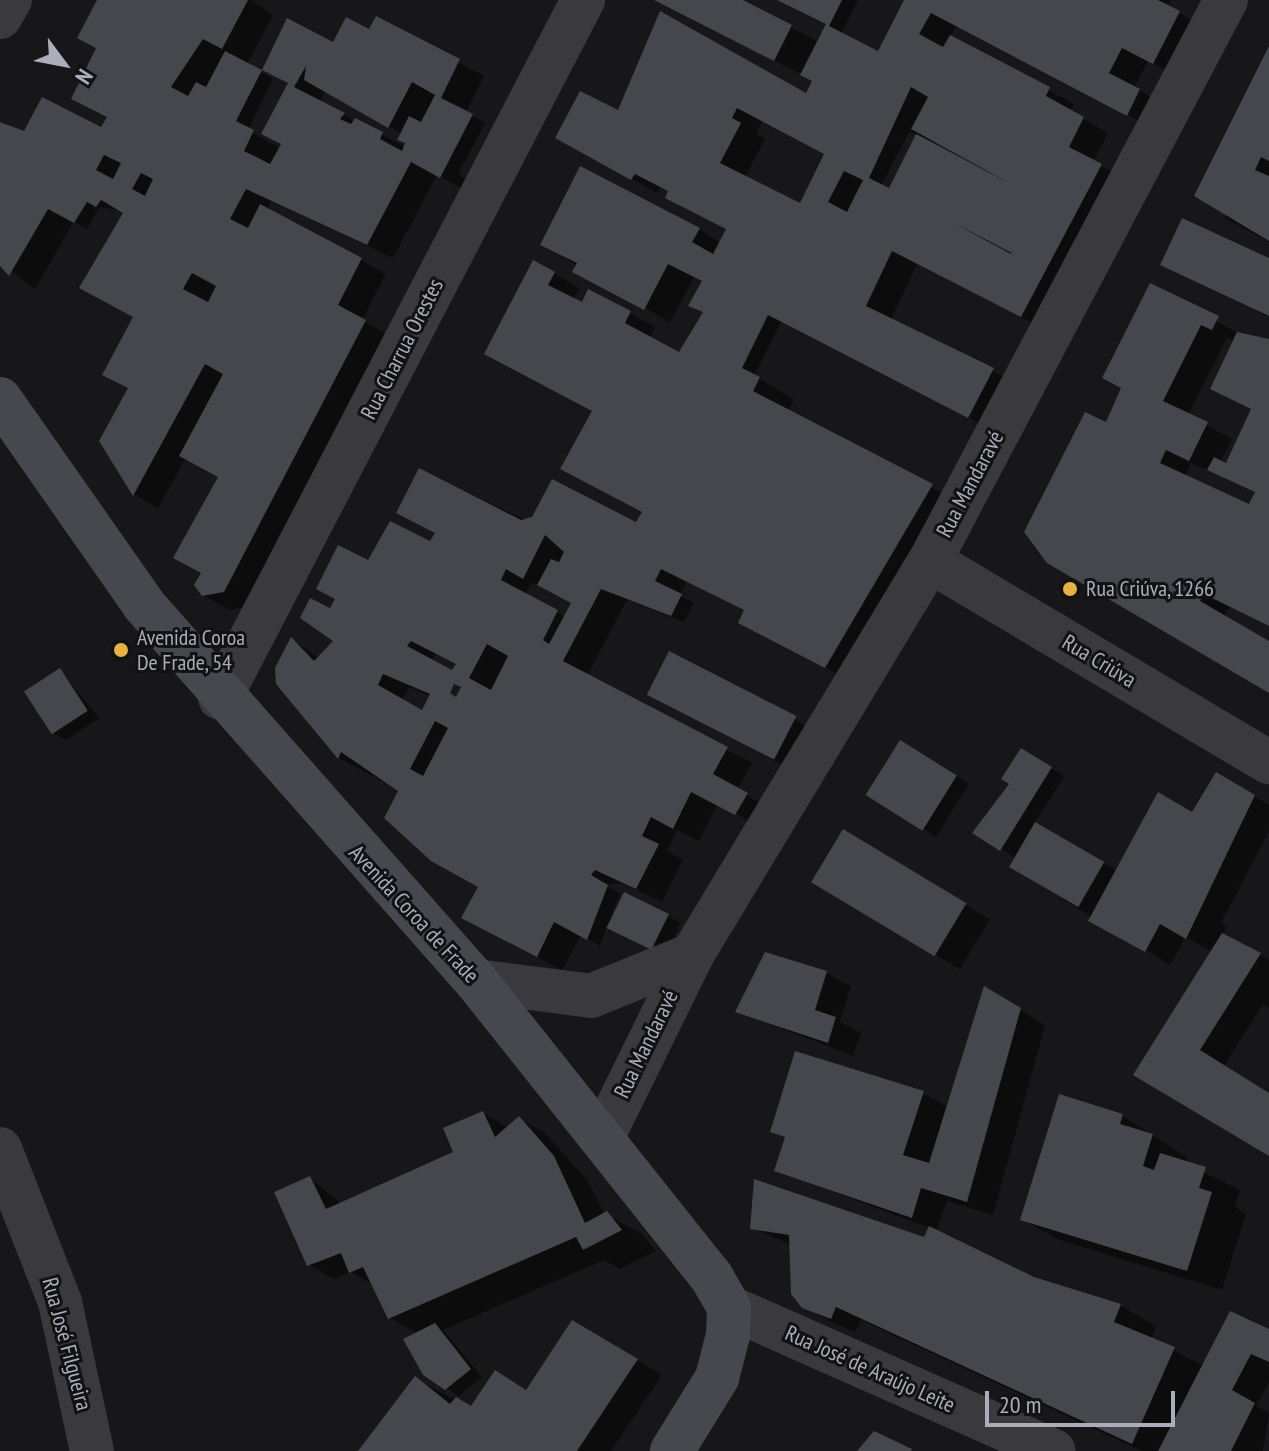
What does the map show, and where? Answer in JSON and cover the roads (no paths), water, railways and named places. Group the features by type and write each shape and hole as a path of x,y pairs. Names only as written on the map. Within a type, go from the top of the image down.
{"street":[{"path":"0,17 10,0"},
{"name":"Rua Charrua Orestes","path":"220,698 583,0"},
{"name":"Rua Mandaravé","path":"604,1134 692,955 930,561 1226,0"},
{"name":"Avenida Coroa de Frade","path":"0,399 144,605 220,698 476,981 604,1134 729,1307"},
{"name":"Rua Criúva","path":"930,561 1269,762"},
{"name":"Rua Mandaravé","path":"476,981 591,996 692,955"},
{"name":"Rua José Filgueira","path":"0,1149 60,1302 92,1451"},
{"path":"672,1451 717,1378 729,1307"},
{"name":"Rua José de Araújo Leite","path":"729,1307 1054,1451"}],"place":[{"name":"Rua Criúva, 1266","path":"1070,589"},
{"name":"Avenida Coroa De Frade, 54","path":"121,650"}]}
